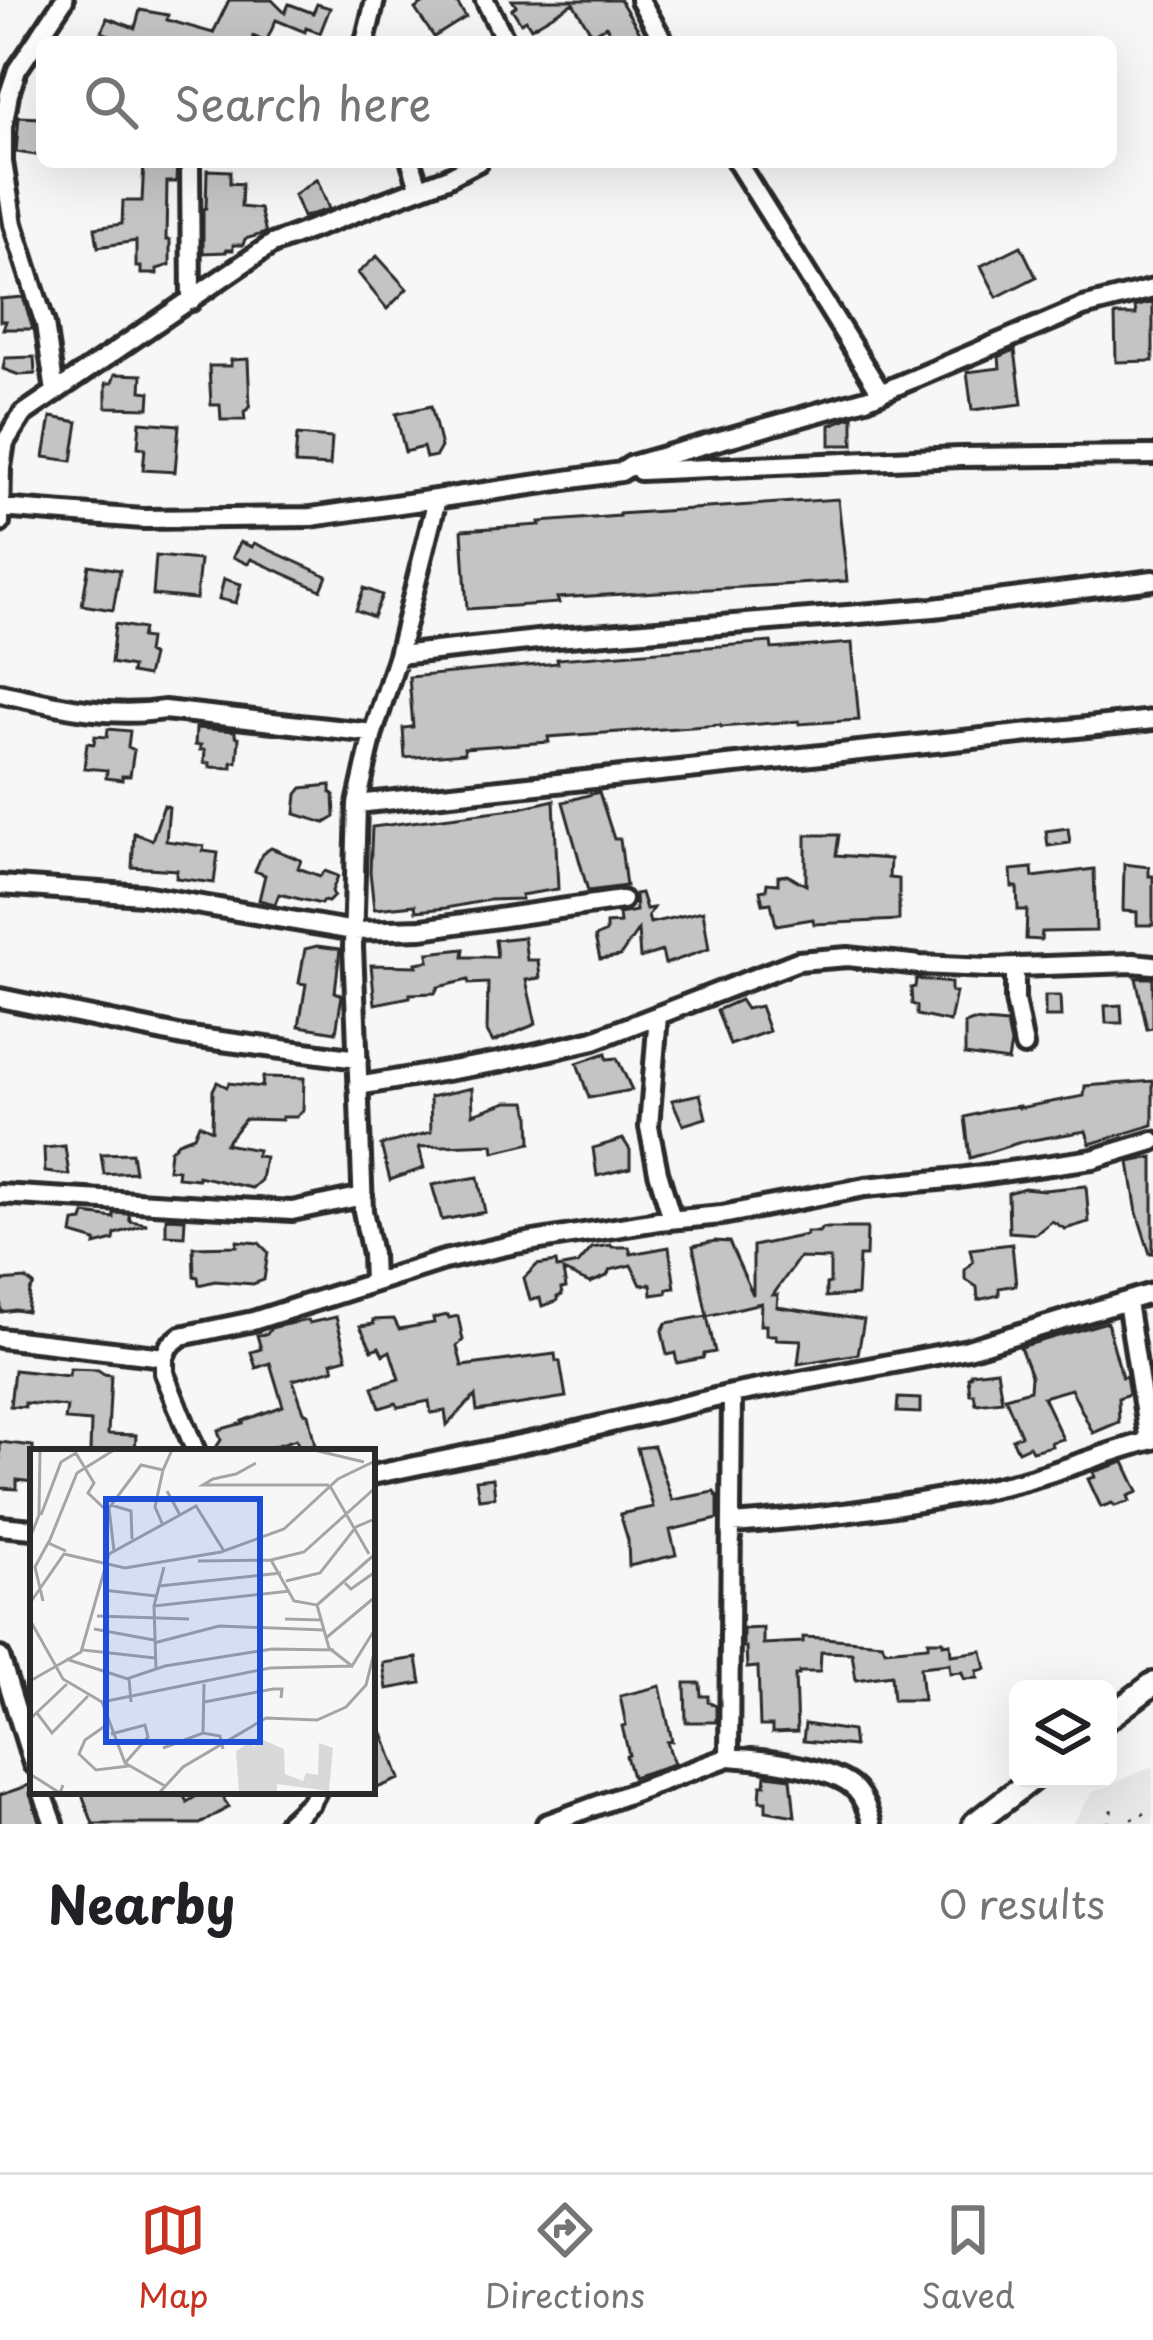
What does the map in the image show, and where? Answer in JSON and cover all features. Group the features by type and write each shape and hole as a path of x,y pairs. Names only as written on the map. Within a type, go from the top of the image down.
{"main road":[{"path":"1117,1711 1153,1684"},
{"path":"974,1824 1020,1788"}],"street":[{"path":"44,36 64,0"},
{"path":"366,36 375,0"},
{"path":"485,0 503,36"},
{"path":"640,0 661,36"},
{"path":"36,48 4,90 3,162 13,224 45,324 55,392"},
{"path":"190,168 191,301"},
{"path":"414,168 419,187"},
{"path":"466,168 272,244 23,414 5,442 1,513 143,519 311,517 621,472 960,457 1153,455"},
{"path":"741,168 881,393"},
{"path":"621,472 881,393 1083,307 1153,289"},
{"path":"373,1282 358,1086 357,805 437,500"},
{"path":"398,655 934,608 1153,580"},
{"path":"0,693 62,707 133,715 164,710 374,733"},
{"path":"357,805 1153,720"},
{"path":"0,885 143,896 354,931 422,929 622,900"},
{"path":"358,1086 594,1040 798,962 848,957 1016,968 1153,965"},
{"path":"1016,968 1024,1046"},
{"path":"0,998 183,1036 358,1059"},
{"path":"658,1015 649,1127 672,1220"},
{"path":"195,1449 164,1373 169,1346 181,1336 253,1321 444,1260 515,1244 722,1215 866,1187 1093,1159 1153,1141"},
{"path":"0,1194 292,1211 363,1196"},
{"path":"375,1474 732,1394 968,1349 1153,1293"},
{"path":"732,1524 790,1520 994,1488 1151,1440 1127,1302"},
{"path":"0,1338 164,1357"},
{"path":"729,1757 732,1394"},
{"path":"0,1526 30,1529"},
{"path":"0,1657 5,1695 30,1757"},
{"path":"546,1824 729,1757 843,1779 864,1800 872,1824"},
{"path":"44,1794 54,1824"},
{"path":"287,1824 315,1794"}],"path":[{"path":"1108,1824 1112,1808"},
{"path":"1131,1819 1153,1810"}],"shaded area":[{"path":"1153,1766 1153,1824 1072,1824 1093,1792 1117,1788 1117,1782"}],"building":[{"path":"229,0 272,0 285,13 289,4 313,13 317,4 330,8 320,33 276,20 269,36 109,36 102,32 107,18 135,28 140,10 168,15 167,20 213,33"},
{"path":"429,0 455,0 466,17 433,36 415,9"},
{"path":"512,0 620,0 642,36 612,36 606,26 592,34 573,3 531,28 526,20 521,23 512,9 516,6"},
{"path":"19,117 36,118 36,155 16,152"},
{"path":"144,168 177,168 176,182 167,182 170,265 157,269 157,274 141,274 141,267 136,267 136,241 98,247 95,228 122,224 123,201 142,201"},
{"path":"207,170 230,171 230,183 242,184 241,207 260,209 266,233 233,245 233,250 203,253"},
{"path":"317,179 329,209 303,217 294,195"},
{"path":"1021,246 1036,277 997,297 981,266"},
{"path":"377,256 407,289 387,309 358,273"},
{"path":"23,297 33,329 3,329 6,321 0,321 0,299"},
{"path":"1153,302 1153,361 1116,362 1115,315 1136,315 1135,307"},
{"path":"1015,350 1022,404 972,410 967,372 1000,368 999,357"},
{"path":"34,357 35,374 3,369 5,358"},
{"path":"248,359 250,407 244,412 245,420 221,420 220,405 211,405 209,366 231,366 231,360"},
{"path":"115,374 142,375 141,391 150,392 149,408 106,407 106,383 112,383"},
{"path":"431,406 441,447 436,456 426,458 423,447 405,452 396,414"},
{"path":"853,416 853,445 830,445 830,425"},
{"path":"51,417 78,422 72,461 44,457"},
{"path":"140,422 179,425 175,472 143,470"},
{"path":"297,435 332,438 330,466 295,464"},
{"path":"838,499 847,581 557,598 559,603 467,609 462,530"},
{"path":"240,542 252,547 254,543 327,576 321,590 251,559 248,564 233,557"},
{"path":"156,556 200,560 196,599 153,595"},
{"path":"89,565 120,570 113,610 82,605"},
{"path":"224,579 241,584 236,603 219,599"},
{"path":"364,588 382,595 373,617 356,610"},
{"path":"115,624 143,629 141,638 149,639 147,653 152,656 147,676 111,663"},
{"path":"771,642 772,649 852,643 859,720 548,737 549,742 405,758 403,728 413,727 409,677 558,663 557,659"},
{"path":"196,728 235,731 239,738 232,768 204,763 205,750 195,745"},
{"path":"108,729 130,731 128,747 134,750 130,776 122,780 106,778 107,770 84,768 87,743 94,744 95,736 107,737"},
{"path":"331,785 335,817 325,823 295,814 302,788"},
{"path":"599,792 614,839 620,839 626,886 588,891 563,802"},
{"path":"554,800 558,889 521,895 522,899 446,908 374,909 372,827"},
{"path":"164,805 169,807 166,841 204,846 203,851 218,853 214,883 176,878 177,870 132,867 134,833 152,840"},
{"path":"1068,828 1070,843 1048,846 1046,831"},
{"path":"806,835 839,835 836,855 890,859 889,878 899,879 899,920 814,924 813,919 776,925 771,903 763,904 760,891 766,890 767,883 778,884 778,876 787,875 806,885"},
{"path":"271,848 301,860 298,868 338,876 334,896 321,904 279,894 275,904 259,900 265,875 255,871 262,854"},
{"path":"1124,864 1149,867 1153,925 1137,925 1137,912 1123,911"},
{"path":"1032,868 1033,877 1094,869 1096,931 1042,932 1041,940 1026,939 1027,910 1018,910 1011,870"},
{"path":"641,893 646,909 653,908 650,923 703,911 709,949 665,964 662,951 640,958 638,930 620,956 600,959 595,937 606,932 606,924 620,923 619,914 636,911 635,894"},
{"path":"524,937 527,960 538,960 540,978 526,980 536,1024 493,1042 487,1032 488,983 469,984 468,980 438,987 435,993 375,1004 371,965 417,966 429,961 428,953 464,949 463,957 497,957 495,940"},
{"path":"305,949 340,949 335,992 342,995 336,1032 299,1026 306,984 299,983"},
{"path":"1136,978 1153,978 1153,1028 1147,1029"},
{"path":"916,979 951,983 951,992 956,992 950,1022 917,1015 911,988"},
{"path":"1045,996 1060,996 1061,1017 1045,1017"},
{"path":"740,1000 746,1009 760,1006 769,1031 730,1045 717,1010"},
{"path":"1121,1005 1122,1023 1106,1023 1105,1006"},
{"path":"965,1024 1007,1024 1008,1061 965,1055"},
{"path":"606,1053 607,1059 617,1058 632,1090 589,1098 577,1063"},
{"path":"263,1077 304,1078 303,1110 296,1117 245,1119 225,1144 258,1150 256,1156 265,1157 261,1180 252,1188 198,1176 177,1177 178,1170 168,1169 170,1151 178,1142 194,1136 199,1124 212,1130 217,1082 227,1087 229,1083 262,1087"},
{"path":"1153,1081 1153,1125 1090,1144 1086,1131 1021,1142 970,1158 965,1117 1084,1096 1085,1086"},
{"path":"472,1088 473,1114 507,1102 526,1102 531,1143 494,1152 493,1144 419,1147 424,1168 390,1180 381,1145 431,1132 430,1097"},
{"path":"700,1094 706,1118 683,1125 672,1100"},
{"path":"623,1139 630,1150 630,1168 597,1176 593,1148"},
{"path":"65,1146 69,1175 45,1172 44,1148"},
{"path":"132,1153 135,1172 104,1174 101,1154"},
{"path":"1153,1157 1153,1254 1150,1254 1129,1162"},
{"path":"478,1177 485,1212 442,1220 432,1185"},
{"path":"1086,1186 1089,1222 1065,1229 1052,1221 1036,1234 1009,1232 1008,1193"},
{"path":"114,1213 129,1214 130,1221 147,1224 95,1245 96,1241 72,1234 74,1222 83,1221 85,1214 114,1218"},
{"path":"166,1218 185,1219 184,1236 166,1235"},
{"path":"822,1228 867,1228 866,1256 859,1256 857,1295 826,1297 830,1259 799,1258 773,1295 778,1295 777,1307 864,1320 858,1354 798,1364 801,1340 766,1335 766,1325 760,1325 761,1303 707,1316 693,1246 729,1242 753,1295 753,1246"},
{"path":"237,1241 259,1243 268,1252 264,1280 199,1285 193,1247 237,1246"},
{"path":"1012,1244 1016,1285 978,1300 977,1287 965,1279 965,1270 973,1262 970,1249"},
{"path":"629,1247 631,1254 669,1247 675,1288 652,1295 651,1284 641,1285 631,1265 610,1270 590,1283 563,1271 566,1288 557,1301 542,1306 540,1298 530,1300 524,1278 537,1265 578,1264 592,1248"},
{"path":"26,1279 34,1285 27,1312 1,1312 0,1281"},
{"path":"458,1316 462,1366 555,1354 566,1397 477,1411 475,1396 447,1425 445,1411 431,1413 429,1401 380,1408 373,1387 399,1379 390,1351 383,1355 379,1347 372,1350 360,1326 394,1319 399,1329 434,1323 433,1318"},
{"path":"707,1316 715,1352 677,1363 675,1353 667,1355 662,1331 666,1323"},
{"path":"336,1317 347,1358 332,1362 334,1369 293,1380 315,1445 300,1449 296,1439 265,1449 215,1449 221,1440 218,1430 283,1406 270,1363 256,1368 251,1352 261,1349 257,1335 283,1325"},
{"path":"1107,1322 1129,1394 1118,1398 1119,1422 1093,1433 1071,1389 1043,1397 1063,1439 1051,1442 1052,1446 1018,1451 1012,1439 1021,1435 1005,1397 1030,1390 1031,1376 1020,1347"},
{"path":"70,1369 111,1375 108,1434 136,1435 135,1449 90,1449 91,1422 65,1420 67,1407 10,1406 14,1370 69,1376"},
{"path":"997,1370 1002,1401 976,1404 968,1377"},
{"path":"898,1398 920,1399 920,1413 897,1412"},
{"path":"0,1442 33,1446 30,1482 17,1480 17,1489 0,1488"},
{"path":"654,1446 672,1500 714,1492 718,1519 670,1530 676,1555 629,1566 620,1514 653,1507 637,1448"},
{"path":"1124,1462 1138,1492 1128,1496 1130,1501 1101,1507 1088,1479 1095,1477 1093,1472"},
{"path":"493,1478 495,1497 479,1499 476,1480"},
{"path":"763,1628 763,1644 824,1638 882,1643 885,1650 943,1641 950,1643 951,1655 982,1651 986,1669 977,1671 978,1678 964,1679 962,1672 950,1673 949,1664 920,1667 923,1700 893,1700 891,1675 856,1680 852,1653 821,1652 820,1672 795,1675 797,1732 772,1733 772,1726 760,1726 758,1667 747,1668 743,1647 743,1629"},
{"path":"417,1658 421,1683 387,1689 383,1663"},
{"path":"685,1683 700,1683 701,1696 708,1696 708,1702 716,1706 716,1722 686,1722"},
{"path":"660,1686 674,1764 632,1777 620,1696"},
{"path":"805,1724 852,1731 854,1746 803,1741"},
{"path":"383,1733 400,1779 375,1789 375,1737"},
{"path":"766,1775 791,1778 795,1816 766,1811 766,1801 760,1801"},
{"path":"30,1785 40,1824 0,1824 0,1795"},
{"path":"82,1794 183,1794 187,1802 200,1794 220,1794 229,1807 200,1824 93,1824"}]}
